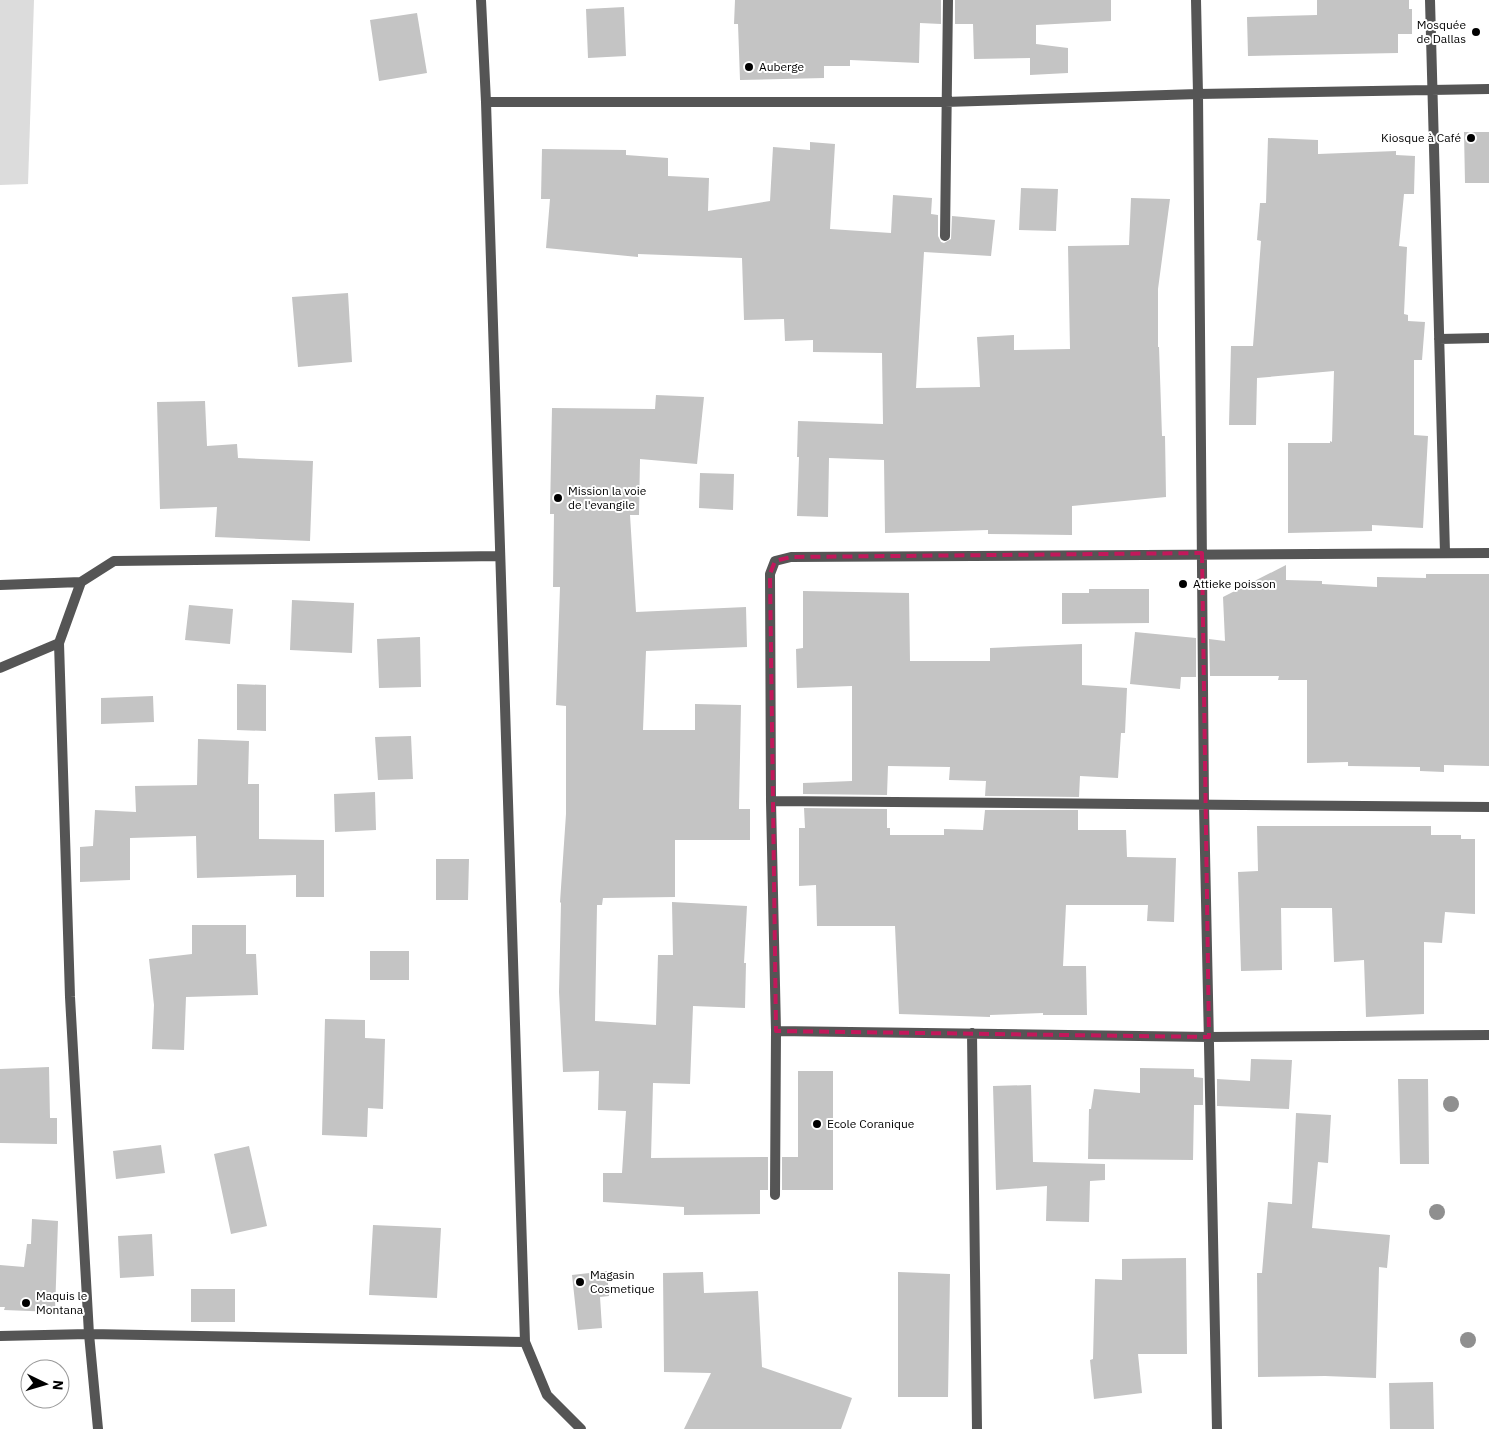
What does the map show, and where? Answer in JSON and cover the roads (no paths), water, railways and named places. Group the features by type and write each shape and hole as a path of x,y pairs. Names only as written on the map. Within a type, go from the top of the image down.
{"street":[{"path":"481,0 486,102 525,1342 547,1395 581,1429"},
{"path":"945,236 945,102 948,0"},
{"path":"1196,0 1204,804 1217,1429"},
{"path":"1430,0 1445,553"},
{"path":"486,102 945,102 1198,94 1489,89"},
{"path":"1439,339 1489,338"},
{"path":"775,1195 776,1031 771,802 770,574 775,561 791,557 1489,553"},
{"path":"0,585 81,582 114,561 500,556"},
{"path":"81,582 59,643 70,996 89,1334 98,1429"},
{"path":"0,668 59,643"},
{"path":"771,802 1489,807"},
{"path":"776,1031 1209,1036 1489,1035"},
{"path":"972,1033 977,1429"},
{"path":"0,1336 89,1334 525,1342"}],"place":[{"name":"Mosquée de Dallas","path":"1476,32"},
{"name":"Auberge","path":"749,67"},
{"name":"Kiosque à Café","path":"1471,138"},
{"name":"Mission la voie de l'evangile","path":"558,498"},
{"name":"Attieke poisson","path":"1183,584"},
{"name":"Ecole Coranique","path":"817,1124"},
{"name":"Magasin Cosmetique","path":"580,1282"},
{"name":"Maquis le Montana","path":"26,1303"}]}
